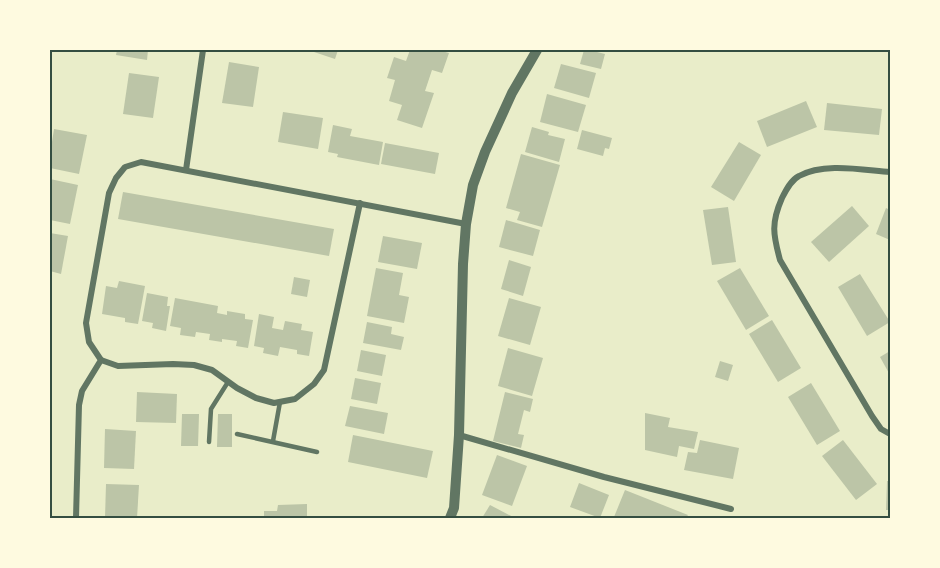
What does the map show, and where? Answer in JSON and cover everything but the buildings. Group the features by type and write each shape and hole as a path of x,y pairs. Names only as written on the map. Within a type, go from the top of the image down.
{"street":[{"path":"186,170 203,50"},
{"path":"450,519 454,508 459,435 463,264 466,224 473,185 512,93 537,50"},
{"path":"360,203 324,370 314,384 295,399 274,403 256,398 212,370 194,365 118,366 101,360 89,342 86,323 109,193 124,167 141,162 360,203 466,224"},
{"path":"891,172 842,168 817,170 797,176 786,189 776,211 773,236 780,260 832,348 881,429 891,434"},
{"path":"76,519 79,405 82,392 101,360"},
{"path":"459,435 604,477 731,509"}],"lane":[{"path":"209,442 211,409 228,382"},
{"path":"273,441 280,402"},
{"path":"237,434 317,452"}]}
